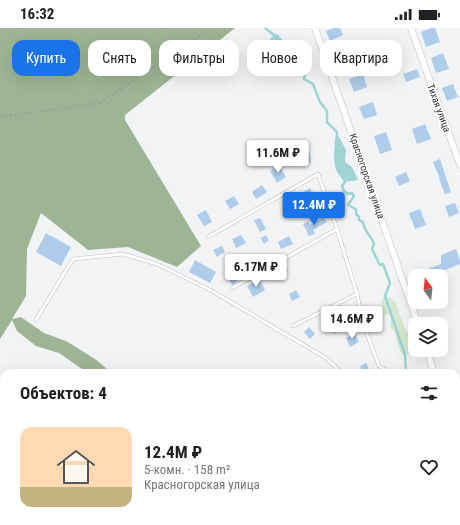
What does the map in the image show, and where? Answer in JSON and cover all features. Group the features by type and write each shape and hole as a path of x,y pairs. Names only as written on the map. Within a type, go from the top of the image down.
{"street":[{"name":"Красногорская улица","path":"316,28 416,317"},
{"name":"Тихая улица","path":"410,28 460,166"},
{"path":"429,357 433,369"}],"lane":[{"path":"208,237 318,174 357,294 363,323 379,366 384,369"},
{"path":"232,288 337,229"},
{"path":"36,320 73,259 123,254 156,264 212,291 326,358 338,369"},
{"path":"293,326 357,294"}],"path":[{"path":"0,117 100,103 211,28"}],"green space":[{"path":"0,28 235,28 220,40 159,40 159,76 174,76 125,115 125,120 201,246 177,267 128,247 88,250 41,213 27,249 26,296 12,319 21,317 44,333 66,341 95,359 107,369 82,369 59,353 36,346 17,331 12,320 0,339"},
{"path":"385,296 392,299 397,304 404,328 408,333 408,354 405,355 401,353 394,331 390,327 391,314 384,315 382,307 383,298"}],"water":[{"path":"276,35 282,40 270,40"},
{"path":"336,131 346,150 345,162 352,167 358,180 345,182 336,170 334,148"}],"building":[{"path":"334,28 340,28 343,35 330,40 326,31"},
{"path":"435,28 440,42 426,47 421,32"},
{"path":"443,53 449,69 436,73 431,58"},
{"path":"417,69 420,77 406,82 403,74"},
{"path":"357,76 364,76 367,87 354,92 349,79"},
{"path":"453,84 458,97 447,101 442,88"},
{"path":"373,102 377,115 364,119 359,107"},
{"path":"425,124 431,139 417,144 412,129"},
{"path":"386,132 392,150 380,154 374,136"},
{"path":"309,150 311,162 304,164 301,152"},
{"path":"440,159 451,192 445,194 433,162"},
{"path":"279,166 286,177 277,183 270,171"},
{"path":"406,172 410,181 399,186 395,177"},
{"path":"262,185 267,192 256,199 252,192"},
{"path":"310,188 313,195 305,199 302,193"},
{"path":"234,196 239,204 230,209 225,201"},
{"path":"289,200 292,206 285,210 282,204"},
{"path":"455,203 459,213 449,217 445,206"},
{"path":"420,209 426,225 415,229 409,213"},
{"path":"206,210 212,222 204,226 197,215"},
{"path":"324,217 327,222 313,230 315,234 309,236 303,224 308,221 310,225"},
{"path":"260,218 266,229 260,232 254,220"},
{"path":"46,233 71,247 61,266 36,252"},
{"path":"241,235 246,243 236,248 232,239"},
{"path":"266,235 269,240 264,244 261,238"},
{"path":"289,236 293,244 281,249 278,242"},
{"path":"222,246 225,252 217,257 213,250"},
{"path":"456,249 460,264 448,269 427,269 441,264 441,255"},
{"path":"195,260 216,272 210,283 189,272"},
{"path":"284,263 288,271 281,275 277,267"},
{"path":"229,268 237,282 232,285 224,271"},
{"path":"259,279 265,290 253,297 247,286"},
{"path":"296,290 300,297 292,301 289,294"},
{"path":"338,318 344,328 334,334 328,323"},
{"path":"309,327 315,334 310,339 304,332"},
{"path":"355,334 359,342 350,347 346,338"},
{"path":"366,363 369,369 362,369 360,366"}],"waterway":[{"path":"265,28 274,35 278,36"},
{"path":"305,76 304,79 313,84 320,102 327,111 327,122 337,133"},
{"path":"344,179 345,182 342,186 344,191 348,194 352,193 354,196 348,205 356,209 356,214 359,217 359,220 363,222 374,243 372,249 380,265 383,264 390,283 385,296 405,355 406,369"}]}
